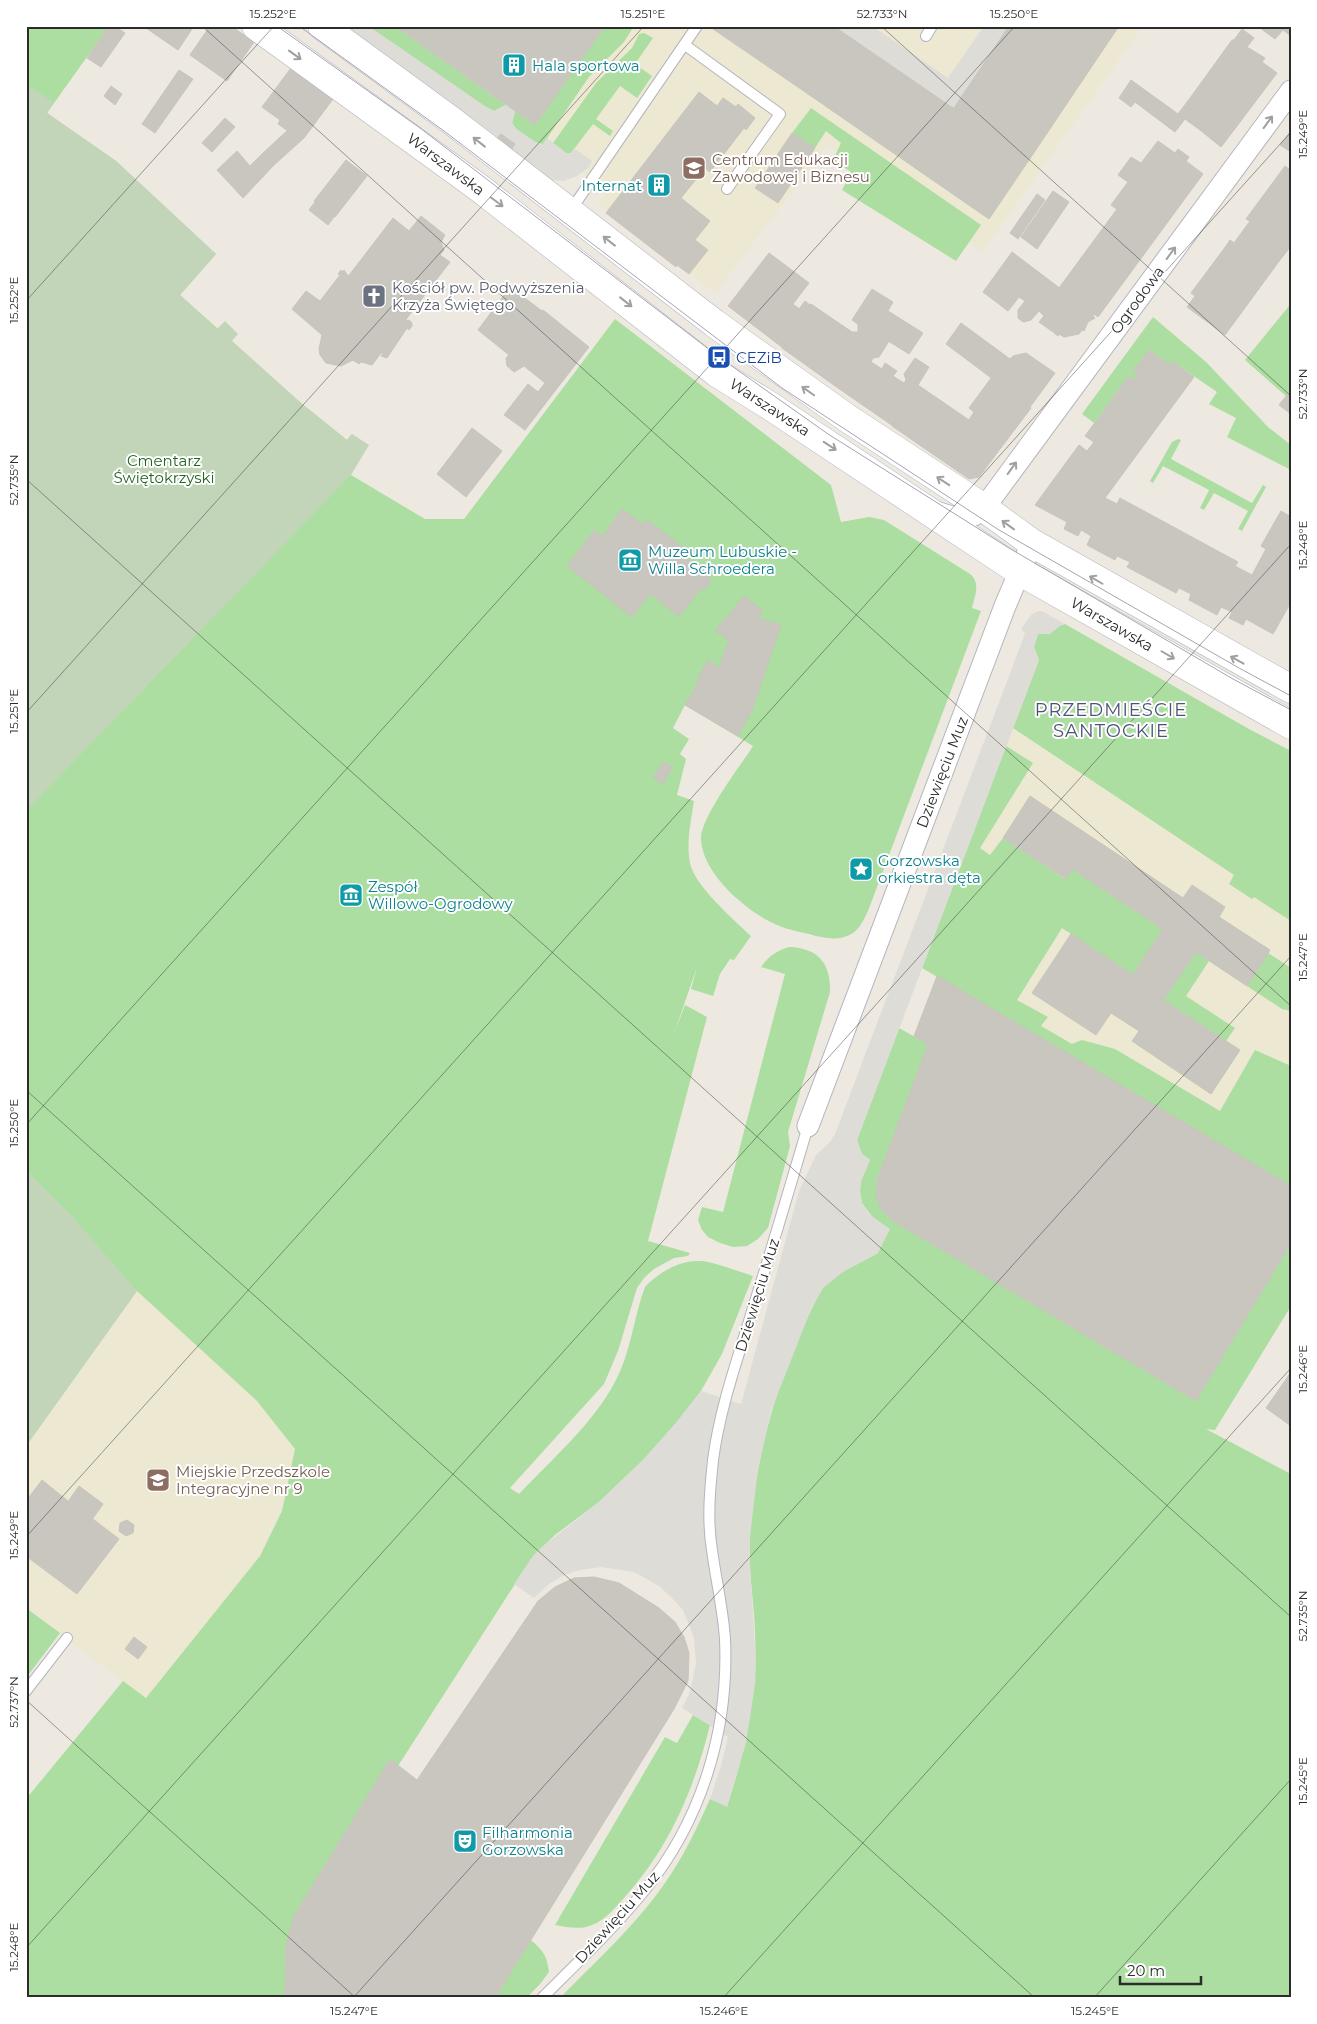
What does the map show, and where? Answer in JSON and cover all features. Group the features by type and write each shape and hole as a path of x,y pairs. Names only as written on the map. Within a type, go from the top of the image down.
{"main road":[{"name":"Warszawska","path":"256,26 478,187 717,373 912,499 1019,571 1291,724"},
{"name":"Warszawska","path":"322,26 444,115 782,372 847,418 984,508 1032,543 1291,689"}],"street":[{"name":"Ogrodowa","path":"984,508 1291,92"},
{"path":"912,499 932,511 961,518 976,515 984,508"},
{"name":"Dziewięciu Muz","path":"808,1126 1019,571 1032,543"}],"lane":[{"path":"570,211 697,26"},
{"path":"926,36 932,26"},
{"path":"685,45 780,114 727,189"},
{"name":"Dziewięciu Muz","path":"542,1998 625,1913 663,1865 687,1825 712,1762 720,1731 725,1669 723,1616 711,1548 710,1525 710,1497 720,1418 729,1382 808,1126"},
{"path":"26,1691 66,1638"}],"shaded area":[{"path":"335,26 368,26 486,107 494,111 506,105 515,111 512,123 515,128 537,143 543,144 547,138 566,153 571,153 575,149 592,161 589,167 577,176 564,181 551,180"},
{"name":"Centrum Edukacji Zawodowej i Biznesu","path":"375,26 1143,26 982,252 828,145 715,293 598,204 607,191 487,103"},
{"path":"834,26 872,26 948,78 984,26 1009,26 954,108"},
{"path":"1042,611 1065,624 1050,634 1038,634 1034,647 1039,660 857,1140 862,1154 870,1160 861,1181 862,1203 869,1214 890,1229 878,1253 843,1272 824,1287 812,1307 771,1411 758,1469 750,1536 756,1664 755,1684 746,1743 727,1807 710,1799 728,1737 682,1708 690,1692 696,1663 694,1639 683,1610 672,1598 659,1586 634,1572 601,1567 580,1570 564,1575 549,1584 534,1598 514,1584 533,1556 542,1547 599,1502 644,1459 701,1391 741,1404 799,1191 816,1155 830,1142 835,1134 1023,639 1025,633 1021,629 1031,615"},
{"path":"1065,624 1291,751 1291,1171 925,959 1039,660 1034,647"},
{"name":"Miejskie Przedszkole Integracyjne nr 9","path":"137,1291 257,1401 296,1449 282,1511 260,1556 146,1699 26,1608 26,1446"}],"green space":[{"path":"26,26 109,26 47,113 116,161 216,254 180,295 301,403 347,440 352,434 351,475 425,519 464,519 615,319 831,485 841,522 869,517 884,520 970,574 976,585 976,594 972,608 981,611 868,911 858,928 848,936 825,938 775,924 744,905 724,885 708,863 703,851 702,830 714,805 753,746 685,705 673,728 689,739 680,754 686,759 677,795 694,801 689,832 690,863 693,872 707,892 725,912 751,936 734,960 730,959 720,974 713,996 691,989 697,967 674,1034 685,1005 707,1017 648,1241 690,1253 688,1256 674,1258 654,1269 644,1278 637,1288 618,1351 604,1384 510,1488 519,1494 576,1435 602,1403 621,1369 645,1287 650,1282 670,1268 692,1261 712,1263 753,1276 722,1354 701,1391 644,1459 599,1502 555,1535 533,1556 398,1766 390,1759 294,1916 286,1945 285,1998 26,1998 26,1799 123,1681 146,1698 260,1556 282,1511 295,1449 257,1401 137,1291 26,1446"},
{"path":"368,26 395,26 506,105 494,111 486,107"},
{"path":"605,26 634,26 624,42 589,77 543,144 535,142 521,133 512,123 515,111 535,125"},
{"path":"644,33 653,38 635,64 652,76 637,98 620,86 596,119 613,131 610,136 593,124 571,153 566,153 553,143 596,83 632,48 639,34"},
{"name":"Cmentarz Świętokrzyski","path":"26,84 53,102 47,113 116,161 216,254 180,295 217,329 225,321 238,334 232,341 301,403 347,440 352,434 369,445 351,475 26,811"},
{"path":"811,108 981,225 956,261 842,190 851,172 833,160 841,143 826,131 815,148 792,133"},
{"path":"1289,306 1291,309 1291,390 1286,396 1245,360"},
{"path":"1153,317 1206,362 1268,427 1291,445 1291,470 1227,437 1236,418 1209,404 1217,392 1172,361 1169,365 1149,350 1133,371 1138,374 1134,380 1129,376 1094,423 1082,414"},
{"path":"1178,439 1181,440 1171,459 1252,503 1263,485 1266,487 1242,531 1238,529 1248,511 1214,493 1204,510 1200,508 1209,490 1163,466 1153,483 1150,481 1172,442"},
{"path":"1065,624 1291,751 1291,921 1254,897 1252,899 1229,884 1234,875 1013,728 1039,660 1034,647 1038,634"},
{"path":"1006,746 1033,763 980,848 990,855 1003,838 1065,879 1072,869 1163,929 1133,975 1062,928 1017,1000 1048,1017 1041,1026 1072,1044 1082,1040 1115,1049 1220,1111 1255,1050 1291,1066 1291,1186 922,968"},
{"path":"789,947 808,950 821,959 828,973 830,992 788,1132 790,1146 768,1228 758,1239 747,1246 733,1247 708,1237 702,1230 698,1220 702,1207 723,1212 785,974 761,967 773,954"},
{"path":"1196,952 1209,961 1186,996 1235,1028 1226,1041 1163,1000"},
{"path":"1268,953 1291,968 1291,1011 1282,1009 1247,986"},
{"path":"899,1028 928,1044 877,1180 876,1192 881,1208 893,1221 1196,1401 1291,1243 1291,1306 1215,1430 1206,1429 1291,1474 1291,1998 560,1998 615,1942 654,1898 684,1852 710,1799 727,1806 745,1742 755,1677 750,1538 757,1474 764,1442 793,1351 820,1292 831,1279 878,1253 873,1218 862,1203 860,1191 861,1181 870,1160 862,1154 857,1140"},
{"path":"26,1170 72,1216 137,1291 26,1446"},
{"path":"26,1608 60,1633 26,1678"},
{"path":"693,1715 710,1725 704,1749 678,1817 654,1859 624,1898 603,1919 582,1928 555,1925 665,1737 677,1743"},
{"path":"531,1940 544,1954 549,1972 526,1998 495,1998"}],"building":[{"path":"109,26 114,26 125,33 101,67 87,58"},
{"path":"143,26 194,26 178,50"},
{"path":"210,26 231,26 254,42 227,81 190,55"},
{"name":"Hala sportowa","path":"395,26 605,26 535,125"},
{"path":"715,26 835,27 795,85 713,29"},
{"path":"1009,26 1119,26 1029,160 954,108"},
{"path":"1261,26 1291,26 1291,36 1283,30 1275,39 1260,28"},
{"path":"835,27 1029,160 989,219 795,85"},
{"path":"1242,29 1254,38 1247,47 1265,58 1262,62 1277,73 1237,126 1193,94"},
{"path":"291,68 333,99 304,138 290,128 288,131 278,124 280,120 262,107"},
{"path":"179,70 193,79 155,133 142,124"},
{"path":"1131,80 1185,119 1175,132 1135,102 1131,107 1119,98"},
{"path":"111,86 122,94 115,105 104,96"},
{"name":"Internat","path":"699,92 717,106 723,98 736,107 738,104 755,118 746,130 744,128 710,172 705,168 681,198 710,221 695,240 708,250 689,274 677,265 676,267 606,213"},
{"path":"1193,94 1215,110 1200,130 1178,114"},
{"path":"1215,110 1237,126 1221,147 1200,130"},
{"path":"225,118 235,127 212,152 202,143"},
{"path":"290,128 304,138 274,165 263,153"},
{"path":"1291,131 1291,152 1280,145"},
{"path":"792,133 815,148 778,203 755,188"},
{"path":"501,134 515,144 511,150 496,139"},
{"path":"1158,141 1175,153 1178,149 1189,157 1186,161 1203,174 1156,238 1111,205 1128,182 1118,175 1131,157 1141,163"},
{"path":"237,151 250,166 263,153 274,165 243,198 217,170"},
{"path":"346,160 367,176 335,217 314,201"},
{"path":"1285,166 1289,169 1291,166 1291,246 1280,260 1242,232 1250,221 1246,219"},
{"path":"1053,191 1069,202 1037,249 1021,237"},
{"path":"1037,194 1045,200 1018,239 1010,233"},
{"path":"315,202 334,217 328,225 309,210"},
{"path":"1117,209 1156,238 1098,317 1059,288"},
{"name":"Kościół pw. Podwyższenia Krzyża Świętego","path":"421,216 445,235 441,242 444,250 440,255 450,262 407,318 406,320 412,323 412,326 409,330 407,328 387,358 381,356 383,354 381,353 372,365 361,362 359,364 353,360 341,366 326,363 320,355 319,349 322,335 292,309 306,291 320,301 340,275 338,274 341,270 342,272 344,270 348,276 393,218 409,231"},
{"path":"1242,232 1280,260 1225,335 1187,307 1195,296 1191,293 1230,240 1234,243"},
{"path":"1012,252 1094,314 1095,318 1088,322 1084,331 1082,330 1079,334 1064,337 1059,334 1058,336 1054,333 1055,331 1053,332 1039,322 1044,316 1039,311 1031,320 1023,322 1018,318 1018,310 1025,301 1019,297 1008,311 983,292"},
{"path":"769,253 809,283 793,304 799,309 805,301 810,305 783,348 728,306"},
{"path":"510,287 543,310 589,347 555,391 524,366 514,372 507,366 506,358 509,355 478,330"},
{"path":"872,289 893,302 888,311 923,333 909,354 874,332 838,388 782,348 811,304 852,332 858,332 858,324 852,320"},
{"path":"961,323 1010,359 1013,356 1026,353 1055,373 1030,407 946,344"},
{"path":"874,332 889,341 879,357 873,358 871,362 882,369 885,363 897,371 893,376 904,383 906,380 904,374 915,358 929,367 893,426 838,388"},
{"path":"1149,350 1169,365 1172,361 1194,377 1105,498 1117,504 1120,498 1238,562 1235,566 1252,575 1266,549 1261,546 1281,511 1291,517 1291,602 1273,634 1246,619 1243,625 1229,618 1232,612 1221,607 1217,615 1189,600 1191,594 1179,588 1176,593 1127,567 1130,562 1117,556 1115,560 1087,545 1091,536 1081,530 1078,536 1064,529 1067,522 1035,505 1079,445 1087,451 1094,442 1085,436 1129,376 1134,380 1138,374 1133,371"},
{"path":"991,378 1031,408 979,477 969,479 892,426 918,385 969,420 974,412 969,408"},
{"path":"545,383 555,391 525,430 504,415 528,384 538,392"},
{"path":"1291,390 1291,414 1279,405"},
{"path":"472,428 502,451 466,497 437,474"},
{"name":"Muzeum Lubuskie - Willa Schroedera","path":"622,509 643,525 647,520 684,548 681,553 698,567 710,573 710,582 705,589 700,590 679,616 650,594 632,617 567,566 594,530 603,536"},
{"path":"744,596 763,611 758,618 781,625 753,708 734,704 696,682 708,660 719,668 729,640 715,631"},
{"path":"698,683 734,704 753,708 738,736 685,705"},
{"path":"663,762 672,767 663,784 653,778"},
{"path":"1030,796 1183,898 1192,885 1225,907 1219,917 1270,950 1247,986 1196,952 1163,1000 1240,1050 1211,1094 1132,1041 1139,1031 1111,1013 1096,1035 1032,993 1071,934 1133,975 1163,929 1072,869 1066,879 1003,838"},
{"path":"937,976 1291,1186 1291,1243 1196,1401 893,1221 881,1209 876,1196 877,1180 928,1044 914,1036"},
{"path":"1291,1372 1291,1426 1266,1408"},
{"path":"42,1480 68,1501 65,1506 89,1524 93,1519 119,1539 77,1594 26,1556 26,1501"},
{"path":"79,1486 103,1504 89,1524 65,1506"},
{"path":"127,1520 134,1525 133,1533 126,1536 119,1531 120,1523"},
{"name":"Filharmonia Gorzowska","path":"594,1577 619,1583 659,1608 675,1622 684,1637 689,1653 688,1681 674,1709 495,1998 285,1998 286,1945 294,1916 390,1759 417,1780 538,1601 555,1587 574,1578"},
{"path":"134,1637 147,1647 138,1659 125,1649"}],"tram line":[{"path":"277,26 420,128 719,357 828,434 1009,548 1233,679 1291,710"},
{"path":"299,26 444,131 782,388 999,530 1291,696"}],"place":[{"name":"Hala sportowa","path":"514,65"},
{"name":"Centrum Edukacji Zawodowej i Biznesu","path":"694,168"},
{"name":"Internat","path":"659,185"},
{"name":"Kościół pw. Podwyższenia Krzyża Świętego","path":"374,296"},
{"name":"CEZiB","path":"719,357"},
{"name":"Muzeum Lubuskie - Willa Schroedera","path":"630,560"},
{"name":"Gorzowska orkiestra dęta","path":"861,869"},
{"name":"Zespół Willowo-Ogrodowy","path":"351,895"},
{"name":"Miejskie Przedszkole Integracyjne nr 9","path":"158,1480"},
{"name":"Filharmonia Gorzowska","path":"465,1841"}],"district":[{"name":"PRZEDMIEŚCIE SANTOCKIE","path":"1111,720"}]}
